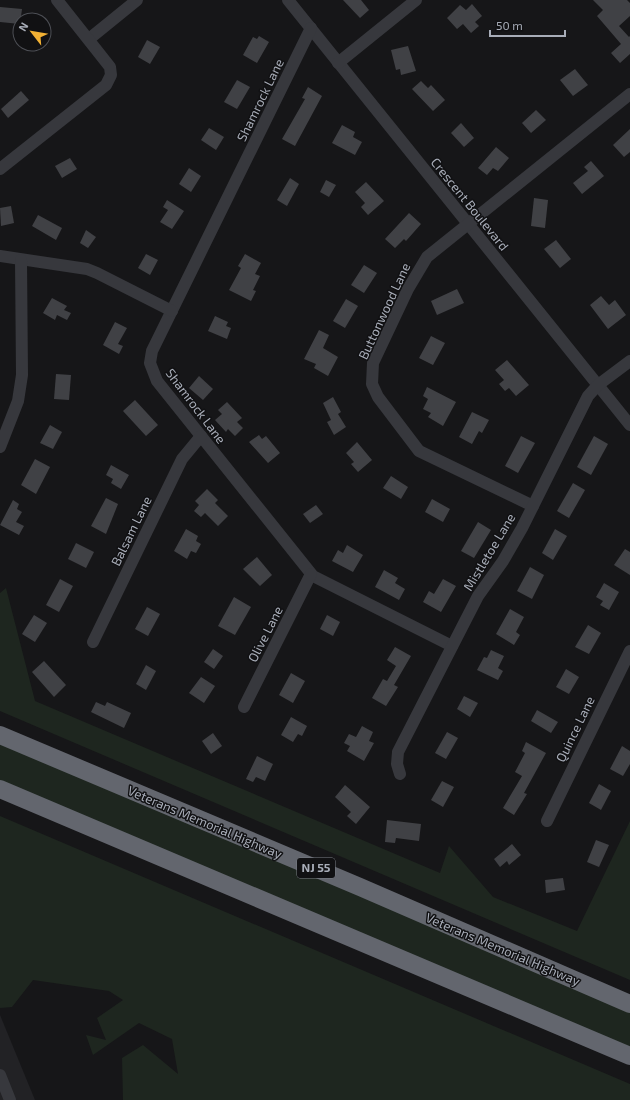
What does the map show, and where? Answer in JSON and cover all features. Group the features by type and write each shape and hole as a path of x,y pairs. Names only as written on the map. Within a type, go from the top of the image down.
{"highway":[{"name":"Veterans Memorial Highway","path":"0,735 360,887 630,1004"},
{"path":"0,789 630,1056"}],"street":[{"path":"0,169 106,85 111,75 110,67 57,0"},
{"path":"89,39 137,0"},
{"name":"Crescent Boulevard","path":"288,0 630,425"},
{"path":"338,62 416,0"},
{"name":"Shamrock Lane","path":"311,28 152,351 150,363 157,381 311,574 321,582 452,646"},
{"name":"Buttonwood Lane","path":"533,506 419,451 378,397 372,384 373,363 422,263 468,223 630,94"},
{"path":"0,256 21,260 62,264 97,273 172,311"},
{"path":"0,447 18,401 22,375 21,260"},
{"name":"Mistletoe Lane","path":"400,774 397,764 398,752 478,596 502,561 533,506 588,396 598,385 630,361"},
{"name":"Balsam Lane","path":"93,642 182,459 202,436"},
{"name":"Olive Lane","path":"244,707 311,574"},
{"name":"Quince Lane","path":"547,821 630,651"},
{"path":"0,1075 10,1100"}],"shaded area":[{"path":"6,588 35,701 440,873 449,846 493,897 577,931 630,821 630,980 0,711 0,593"},
{"path":"0,742 630,1011 630,1049 0,782"},
{"path":"0,816 630,1084 630,1100 123,1100 122,1058 143,1045 178,1074 172,1039 139,1023 93,1055 86,1035 106,1040 97,1018 123,1000 109,991 33,980 12,1007 0,1008"},
{"path":"0,1015 35,1100 0,1100"}],"building":[{"path":"343,0 361,0 369,10 360,18"},
{"path":"593,0 627,0 630,3 630,16 619,26 629,37 630,36 630,54 620,63 611,53 621,44 597,16 603,10"},
{"path":"472,4 482,16 475,22 479,26 471,33 463,24 457,29 447,18 460,5 466,10"},
{"path":"0,7 22,9 22,12 12,12 12,23 0,22"},
{"path":"259,36 269,42 257,63 243,55 253,37 257,39"},
{"path":"147,40 160,47 150,64 138,57"},
{"path":"408,46 416,71 401,75 400,69 396,70 391,50"},
{"path":"575,69 588,85 573,96 560,80"},
{"path":"237,80 250,87 237,109 224,102"},
{"path":"421,81 428,88 431,85 445,100 433,111 412,89"},
{"path":"308,87 322,96 295,146 282,139 305,99 302,98"},
{"path":"21,91 29,100 8,118 1,109"},
{"path":"536,110 546,120 531,133 522,123"},
{"path":"461,123 474,138 464,147 451,133"},
{"path":"342,125 355,132 353,137 362,142 355,155 332,143"},
{"path":"209,128 224,137 216,150 201,140"},
{"path":"630,129 630,152 624,157 613,145"},
{"path":"496,147 509,158 498,171 493,168 487,175 478,168"},
{"path":"70,158 77,169 62,178 55,166"},
{"path":"591,161 604,176 582,194 573,183 588,171 584,167"},
{"path":"189,168 201,176 191,192 179,184"},
{"path":"290,178 299,184 287,206 277,200"},
{"path":"326,180 336,185 329,197 320,192"},
{"path":"366,182 384,201 368,215 361,207 365,203 355,192"},
{"path":"534,198 548,200 545,228 531,226"},
{"path":"167,200 184,211 172,229 160,222 168,210 163,207"},
{"path":"11,206 14,223 1,226 0,208"},
{"path":"409,213 421,224 406,241 404,239 395,248 385,239"},
{"path":"38,215 62,228 56,240 32,226"},
{"path":"86,230 96,237 88,248 80,243"},
{"path":"556,240 571,259 560,268 544,249"},
{"path":"146,254 158,260 150,275 138,268"},
{"path":"245,254 261,263 255,274 260,276 253,290 256,291 251,301 229,290 241,268 238,266"},
{"path":"364,265 377,273 364,293 351,285"},
{"path":"457,289 464,303 437,315 431,301"},
{"path":"601,296 609,305 615,300 626,315 608,329 590,305"},
{"path":"52,298 67,306 64,310 71,313 67,320 57,315 55,320 43,313"},
{"path":"346,299 358,306 345,328 333,321"},
{"path":"215,316 228,322 226,326 231,328 227,339 208,331"},
{"path":"115,322 127,328 118,344 123,346 119,354 103,345"},
{"path":"319,330 329,335 323,348 338,357 328,376 314,368 316,364 304,359"},
{"path":"431,336 445,343 433,365 419,358"},
{"path":"507,360 529,385 516,396 509,388 505,391 499,384 504,380 495,370"},
{"path":"56,374 71,375 69,400 54,399"},
{"path":"199,376 213,389 203,400 189,388"},
{"path":"427,387 456,402 443,426 428,417 431,413 423,409 428,399 423,396"},
{"path":"333,397 341,412 338,414 346,427 334,435 327,422 331,420 323,403"},
{"path":"135,400 158,425 146,436 123,411"},
{"path":"227,402 242,418 237,422 243,428 235,436 228,429 226,432 215,420 222,414 218,410"},
{"path":"472,412 489,420 482,433 479,431 472,444 459,437"},
{"path":"50,425 62,432 53,449 40,443"},
{"path":"259,435 262,439 266,436 280,453 268,463 249,442"},
{"path":"521,436 535,443 518,473 505,466"},
{"path":"594,436 608,444 591,475 577,467"},
{"path":"357,442 372,460 358,472 351,464 354,462 346,453"},
{"path":"35,459 50,467 36,494 21,485"},
{"path":"111,465 129,475 121,489 111,483 113,479 106,475"},
{"path":"391,476 408,487 401,499 383,488"},
{"path":"573,483 585,490 569,518 557,511"},
{"path":"207,489 218,500 215,503 228,516 218,526 205,513 201,517 194,511 199,505 195,501"},
{"path":"106,498 118,504 106,534 91,526"},
{"path":"432,499 450,509 443,522 425,512"},
{"path":"13,500 19,504 17,509 22,512 16,522 24,526 19,535 0,525"},
{"path":"316,505 323,514 310,523 303,514"},
{"path":"478,522 491,530 474,558 461,551"},
{"path":"186,529 198,536 196,541 201,544 196,553 191,551 187,559 174,551"},
{"path":"555,529 567,536 553,560 542,553"},
{"path":"76,543 94,552 86,568 68,559"},
{"path":"347,545 363,555 353,572 332,561 338,550 343,553"},
{"path":"625,549 630,552 630,575 614,565"},
{"path":"257,557 272,575 260,586 243,569"},
{"path":"530,567 544,575 532,599 517,591"},
{"path":"384,570 398,578 395,583 405,589 399,600 375,587"},
{"path":"60,579 73,586 59,612 46,605"},
{"path":"443,579 456,586 441,612 423,602 429,591 434,594"},
{"path":"604,583 619,592 609,610 600,605 603,601 596,597"},
{"path":"234,597 251,607 235,635 218,626"},
{"path":"147,607 160,614 148,636 135,629"},
{"path":"510,609 524,617 516,632 520,635 514,645 496,634"},
{"path":"34,615 47,623 35,642 22,634"},
{"path":"327,615 340,622 333,636 320,629"},
{"path":"588,625 601,633 589,654 575,647"},
{"path":"395,647 411,656 394,685 398,687 386,706 372,698 383,679 387,681 396,666 387,660"},
{"path":"213,649 223,656 214,669 204,662"},
{"path":"491,650 504,656 498,668 503,671 498,680 477,670 484,657 487,658"},
{"path":"44,661 66,685 54,697 32,672"},
{"path":"146,665 156,671 146,690 136,684"},
{"path":"566,669 579,677 569,694 556,687"},
{"path":"291,673 305,681 293,703 279,695"},
{"path":"201,677 215,686 204,703 189,693"},
{"path":"464,696 478,703 470,717 457,709"},
{"path":"96,702 105,706 107,702 131,713 124,728 91,712"},
{"path":"537,710 558,722 551,733 531,721"},
{"path":"291,717 307,726 302,736 298,734 293,742 281,735"},
{"path":"362,726 373,732 369,741 374,743 364,761 347,751 350,746 344,743 349,734 356,737"},
{"path":"447,732 458,738 446,759 435,753"},
{"path":"213,733 222,746 211,754 202,741"},
{"path":"526,742 546,753 524,793 527,794 514,815 503,808 522,776 515,772 525,753 522,751"},
{"path":"622,746 630,751 630,764 623,776 610,769"},
{"path":"257,756 273,764 265,781 256,777 253,782 246,779"},
{"path":"442,781 454,787 443,807 431,800"},
{"path":"599,784 611,791 601,810 589,803"},
{"path":"345,785 370,807 356,824 347,816 351,812 335,797"},
{"path":"387,820 421,824 419,841 396,838 395,843 385,842"},
{"path":"596,840 609,845 599,867 587,862"},
{"path":"512,844 521,855 509,865 507,861 500,867 494,859"},
{"path":"563,878 565,890 546,893 545,880"}]}
